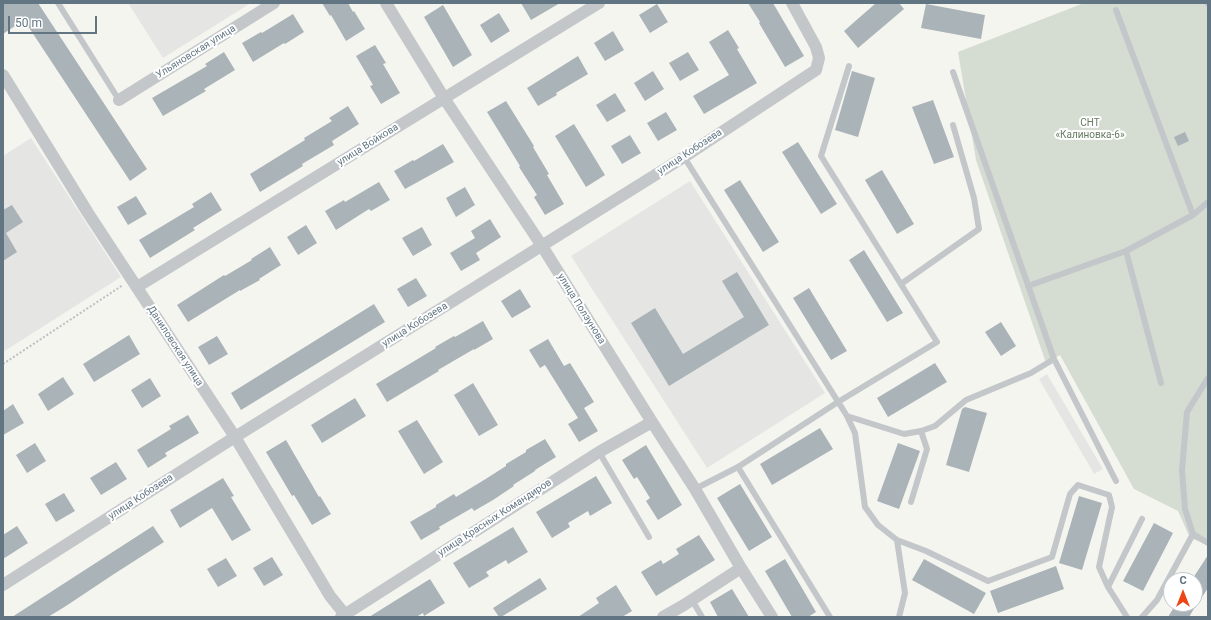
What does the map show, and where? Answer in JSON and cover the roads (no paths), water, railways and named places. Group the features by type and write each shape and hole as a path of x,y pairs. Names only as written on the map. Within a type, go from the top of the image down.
{"street":[{"name":"Ульяновская улица","path":"119,100 274,3"},
{"name":"улица Ползунова","path":"386,3 444,98 542,246 695,489 741,568 772,617"},
{"name":"улица Войкова","path":"134,283 600,3"},
{"name":"улица Кобозева","path":"3,585 235,437 684,157 816,70 819,58 816,47 792,3"},
{"name":"Даниловская улица","path":"3,75 88,213 235,437 330,596 344,616"},
{"name":"улица Красных Командиров","path":"344,616 599,452 652,422"},
{"path":"663,617 741,568"}],"lane":[{"path":"58,3 119,100"},
{"path":"1116,10 1193,215"},
{"path":"695,489 738,467 838,402 937,342 822,156 849,66"},
{"path":"953,72 1054,359 1116,481"},
{"path":"901,284 978,228 974,198 953,125"},
{"path":"684,157 847,416 856,433 865,507 878,525 897,540 926,551 988,581 1052,557 1070,494 1078,485 1109,495 1112,507 1098,567 1126,617"},
{"path":"1028,286 1126,251 1193,215 1208,202"},
{"path":"1126,251 1161,383"},
{"path":"847,416 904,434 921,431 934,426 966,400 1031,373 1054,359"},
{"path":"1208,378 1187,412 1182,470 1185,509 1193,534 1208,543"},
{"path":"911,502 927,449 921,431"},
{"path":"599,452 649,537"},
{"path":"738,467 830,617"},
{"path":"1108,587 1142,519"},
{"path":"1142,617 1157,600 1193,534"},
{"path":"897,540 905,593 899,617"},
{"path":"692,600 702,617"}],"park label":[{"name":"СНТ «Калиновка-6»","path":"1090,128"}]}
